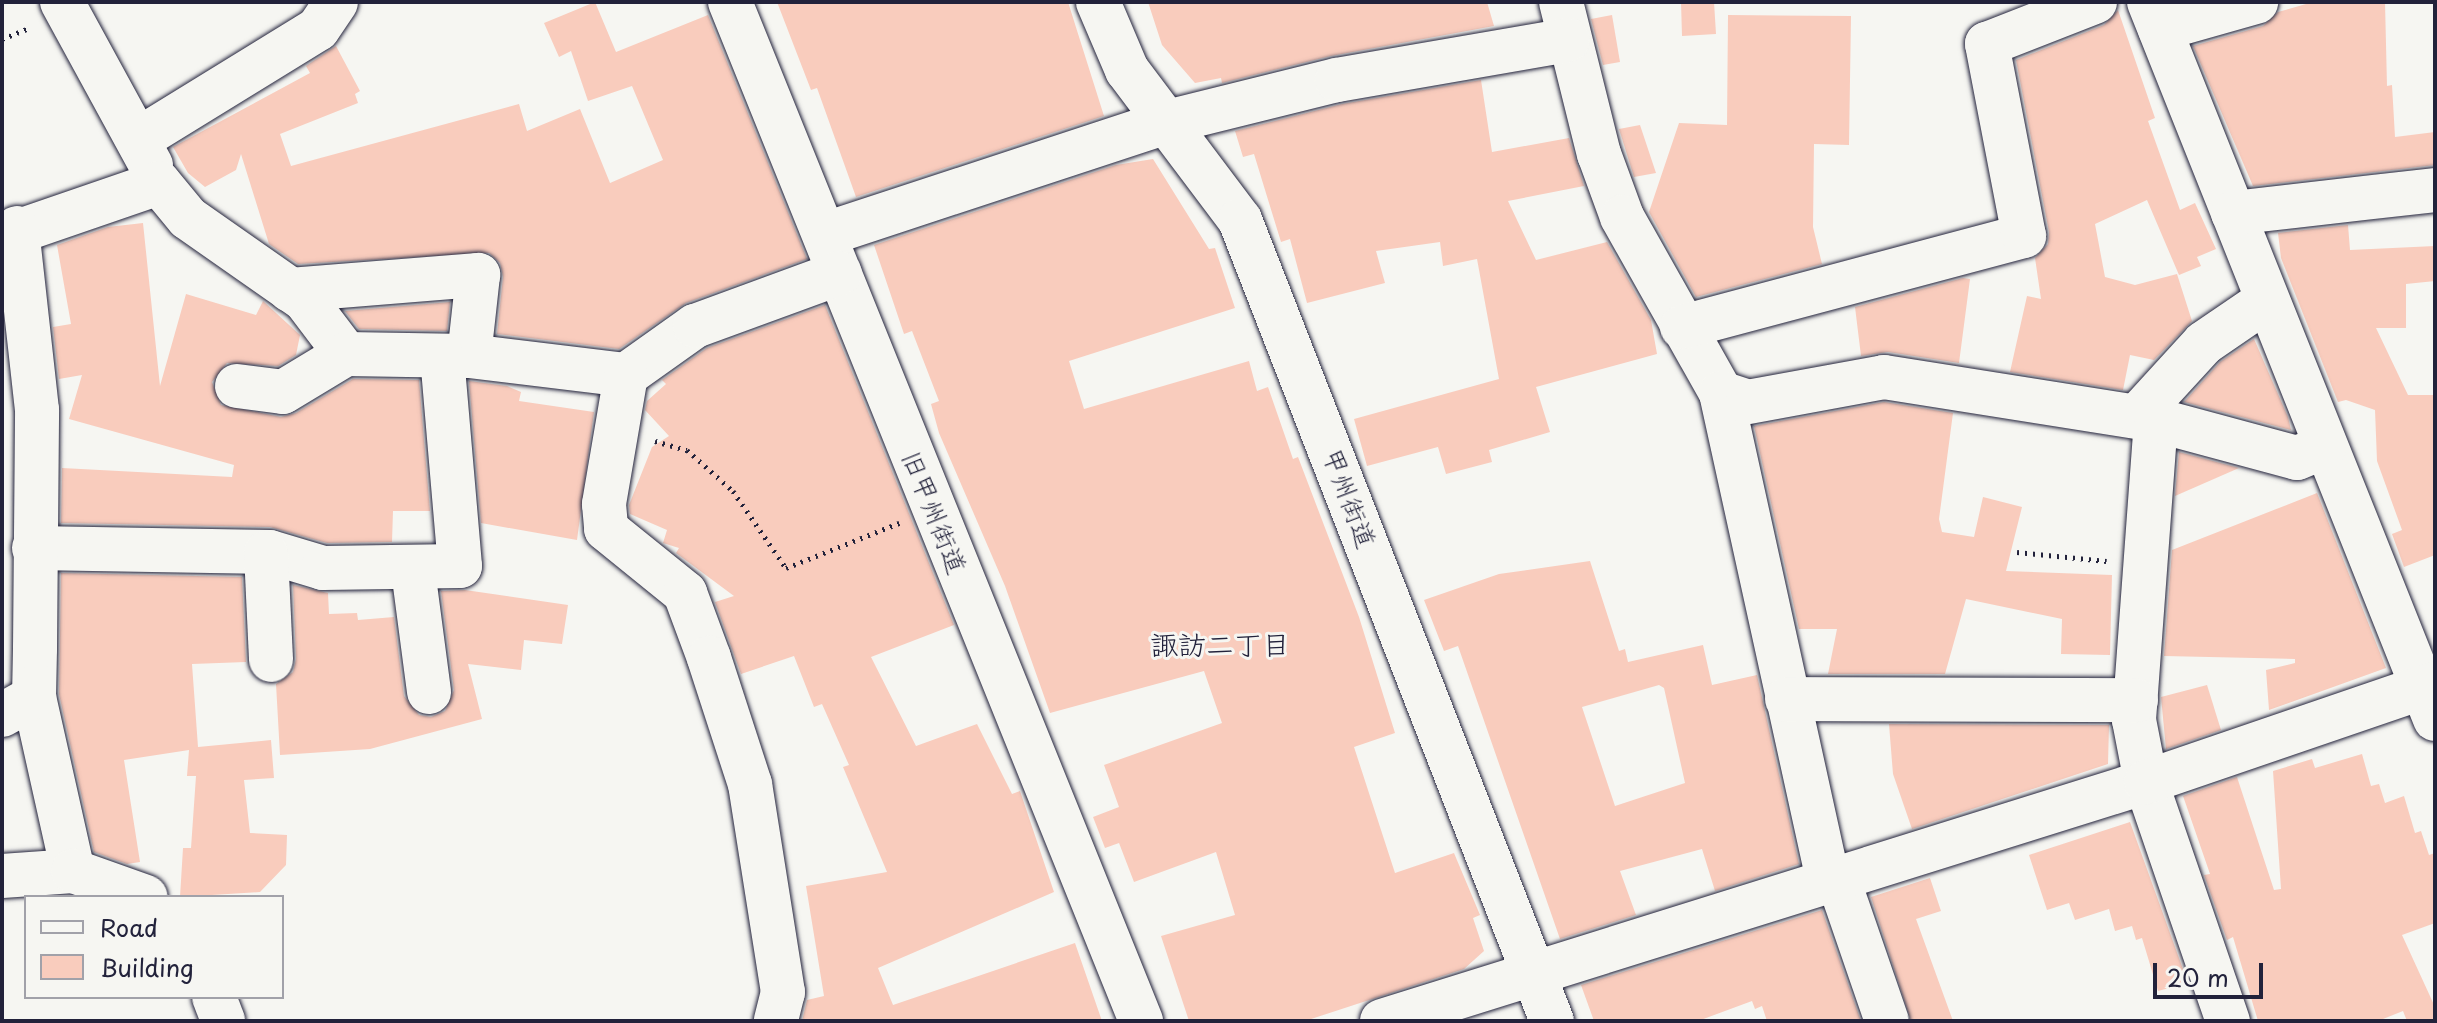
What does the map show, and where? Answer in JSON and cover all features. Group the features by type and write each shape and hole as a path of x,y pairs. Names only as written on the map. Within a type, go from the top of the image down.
{"main road":[{"path":"62,2 139,139 159,183 188,218 305,300 346,354"},
{"path":"139,139 318,29 336,2"},
{"name":"旧甲州街道","path":"730,2 1141,1021"},
{"name":"甲州街道","path":"1098,2 1127,70 1240,220 1552,1021"},
{"path":"1682,327 2024,236 1987,44 2095,2"},
{"path":"1382,1021 2146,782 2431,697 2324,447 2154,16 2256,2"},
{"path":"776,1021 783,992 750,784 709,658 685,593 606,529 604,504 624,391 695,326 833,254 1167,122 1565,21 1622,217 1721,393 1825,865 1838,879 1887,1021"},
{"path":"73,871 18,706 19,647 34,548 37,410 10,232 159,183"},
{"path":"2233,213 2435,190"},
{"path":"34,548 266,553 323,568 413,570 460,566 456,356 478,275 290,290"},
{"path":"2228,1021 2146,782 2134,720 2145,563 2148,417 2204,343 2267,300"},
{"path":"237,386 283,392 346,354 456,356 624,391"},
{"path":"1721,393 1748,402 1884,377 2148,417 2297,458 2324,447"},
{"path":"266,553 271,660"},
{"path":"413,570 429,692"},
{"path":"1787,699 2136,700"},
{"path":"2,876 73,871 140,895"},
{"path":"215,999 223,1021"}],"path":[{"path":"624,391 643,433 687,450 733,491 786,568 934,510"},
{"path":"2017,552 2145,563"}],"building":[{"path":"595,2 616,52 708,15 807,259 686,303 619,349 497,334 503,277 500,263 489,253 298,264 269,244 241,154 236,170 205,187 188,173 173,147 310,73 306,66 336,46 360,91 355,94 358,103 280,134 291,166 519,104 527,131 580,109 610,183 663,160 632,86 588,101 571,51 559,57 544,23"},
{"path":"777,2 1068,2 1104,116 856,197 817,88 811,90"},
{"path":"1148,2 1487,2 1494,26 1331,56 1222,83 1221,78 1195,83 1162,45"},
{"path":"1681,2 1714,2 1716,34 1682,36"},
{"path":"2313,2 2385,2 2387,86 2392,85 2395,137 2435,132 2435,165 2253,186 2193,46 2263,26 2278,12"},
{"path":"2118,10 2155,118 2148,121 2180,210 2195,203 2216,249 2197,257 2201,266 2179,275 2147,200 2095,224 2105,277 2135,285 2177,274 2192,321 2154,360 2130,355 2123,390 2010,372 2027,296 2041,299 2035,258 2048,244 2049,232 2016,60 2104,25"},
{"path":"1612,15 1620,62 1603,65 1591,19"},
{"path":"1728,15 1851,16 1849,145 1814,144 1813,227 1822,264 1696,297 1649,212 1679,123 1727,125"},
{"path":"1481,80 1492,152 1569,138 1584,186 1508,201 1536,260 1607,242 1651,320 1657,354 1536,387 1550,432 1489,450 1492,462 1446,474 1438,447 1367,466 1354,419 1499,379 1477,259 1443,266 1440,242 1376,251 1385,283 1307,303 1290,239 1281,242 1254,154 1243,157 1235,131 1342,104"},
{"path":"1640,125 1656,173 1634,177 1619,129"},
{"path":"1153,159 1209,249 1215,248 1235,308 1069,361 1084,409 1249,361 1257,391 1268,387 1293,459 1298,457 1359,617 1395,733 1354,747 1395,873 1454,853 1480,915 1473,918 1484,951 1464,969 1305,1021 1189,1021 1161,936 1235,915 1216,852 1134,882 1119,843 1105,848 1093,817 1119,807 1104,765 1222,723 1204,671 1050,713 1005,586 939,433 931,404 939,401 912,331 904,334 874,245 1116,165"},
{"path":"143,223 160,386 186,294 256,315 263,301 300,335 296,355 278,366 227,363 212,382 221,405 281,417 296,413 353,379 419,380 430,511 393,511 392,542 327,543 270,527 61,523 62,468 232,477 234,465 69,419 82,375 59,379 53,327 71,324 57,245 108,227"},
{"path":"2348,225 2350,250 2435,246 2435,281 2406,284 2406,328 2376,328 2408,395 2435,395 2435,555 2404,567 2392,534 2402,530 2377,461 2375,410 2346,400 2338,402 2281,258 2278,233"},
{"path":"1963,278 1970,279 1959,363 1888,352 1861,356 1855,307"},
{"path":"450,302 447,331 359,329 345,311"},
{"path":"825,305 954,625 871,657 916,746 977,724 1012,794 1020,791 1054,892 878,968 893,1005 1075,943 1102,1021 802,1021 807,1000 824,996 806,886 887,872 843,767 849,765 822,704 814,707 794,656 741,674 715,602 734,596 676,553 679,548 663,543 667,530 630,514 629,505 652,447 669,436 645,410 647,401 666,384 662,380 707,348"},
{"path":"2254,339 2291,430 2184,402 2220,362"},
{"path":"469,381 507,386 521,392 519,401 594,412 577,540 481,523"},
{"path":"1884,402 1953,413 1939,519 1942,532 1974,537 1983,497 2022,507 2006,571 2112,575 2110,655 2061,654 2062,619 1966,599 1945,674 1828,674 1837,629 1799,629 1754,426"},
{"path":"2179,452 2239,468 2175,496"},
{"path":"2317,493 2386,668 2269,710 2266,670 2295,663 2295,659 2164,656 2172,550"},
{"path":"1590,561 1619,651 1625,649 1628,662 1703,645 1712,685 1757,675 1799,864 1715,891 1702,849 1620,871 1636,915 1560,939 1458,646 1444,651 1424,600 1499,574","holes":["1659,685 1664,688 1685,783 1615,806 1582,707"]},
{"path":"61,573 242,577 246,662 192,664 198,747 271,740 274,778 244,780 250,833 287,835 286,865 260,892 180,895 183,848 191,848 196,776 187,776 189,750 124,760 140,862 127,864 94,852 59,694"},
{"path":"293,585 328,593 329,614 357,613 358,620 394,617 404,696 419,715 431,717 445,711 454,690 441,591 465,590 568,605 562,644 524,640 521,670 468,664 482,719 370,749 280,755 276,684 293,672 296,659"},
{"path":"2207,685 2221,730 2166,749 2161,697"},
{"path":"1889,724 2109,725 2108,764 1912,829 1893,774"},
{"path":"2362,754 2371,786 2379,784 2385,803 2404,796 2415,833 2421,831 2429,855 2435,853 2435,923 2402,935 2435,1007 2435,1021 2407,1021 2403,1011 2378,1021 2258,1021 2233,937 2227,940 2204,875 2210,874 2183,796 2237,777 2274,890 2281,889 2273,771 2312,759 2315,768"},
{"path":"2130,822 2188,983 2158,991 2142,938 2136,940 2132,926 2115,931 2109,909 2075,920 2069,903 2047,910 2029,855"},
{"path":"1930,878 1941,911 1916,919 1953,1021 1911,1021 1871,897"},
{"path":"1822,910 1861,1021 1767,1021 1762,1006 1755,1009 1752,1001 1698,1021 1594,1021 1581,985"}],"district":[{"name":"諏訪二丁目","path":"1220,644"}]}
